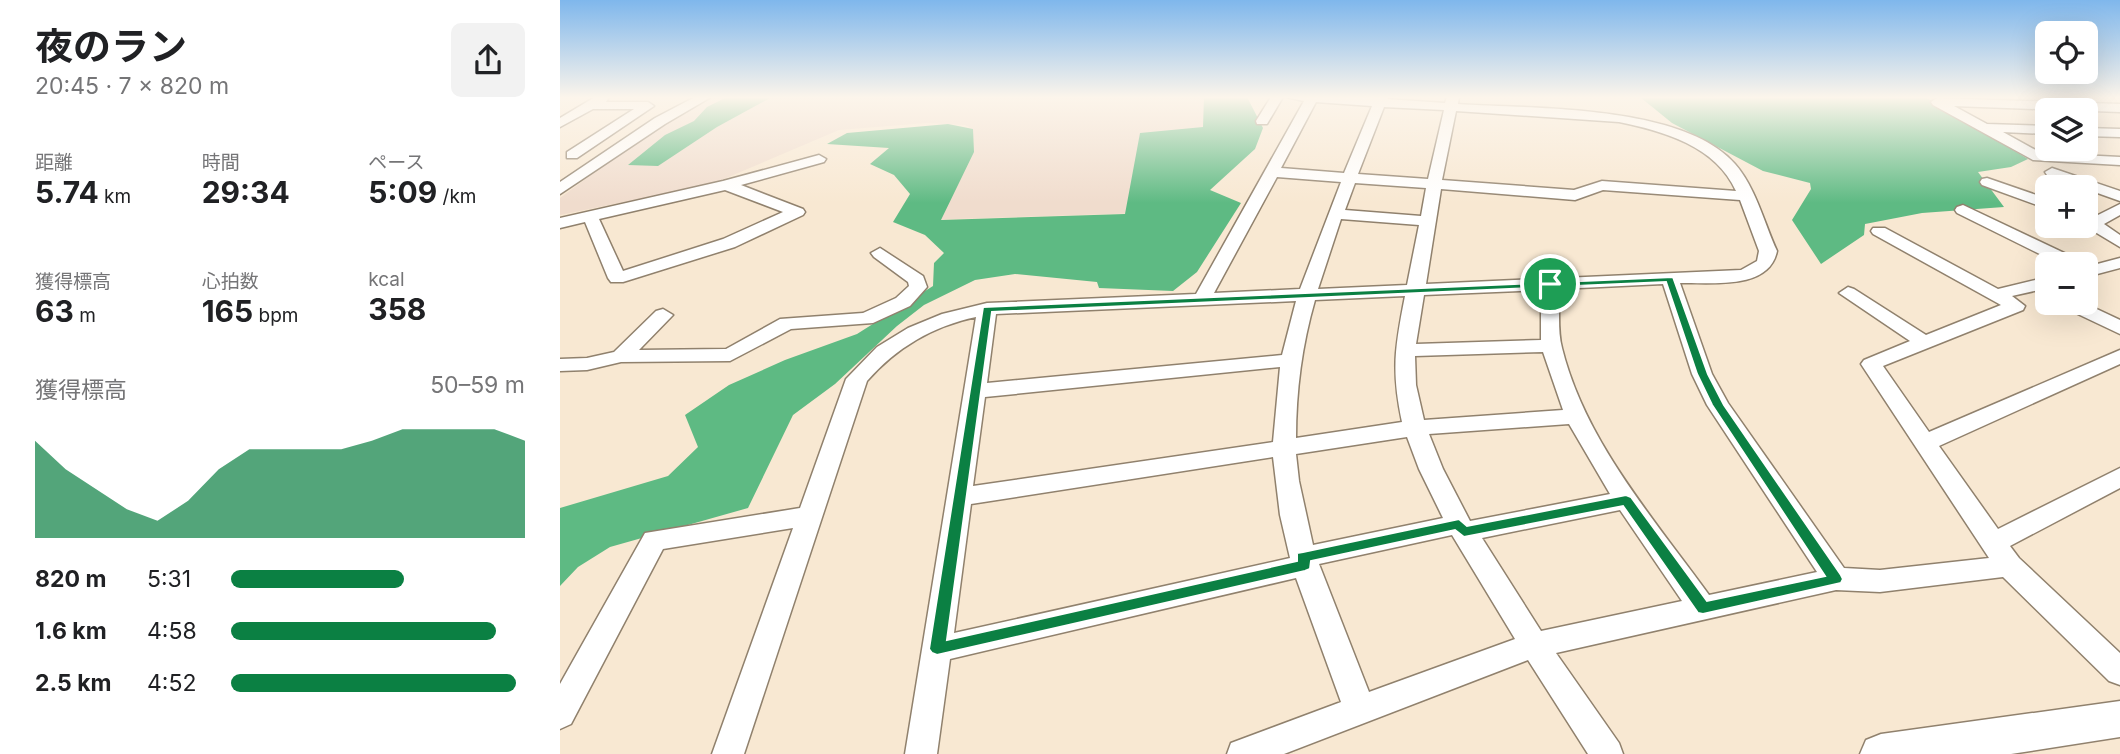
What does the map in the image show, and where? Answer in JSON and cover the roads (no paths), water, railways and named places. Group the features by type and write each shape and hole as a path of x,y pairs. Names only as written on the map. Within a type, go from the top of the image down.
{"main road":[{"path":"1881,754 2120,719"}],"street":[{"path":"566,155 604,132"},
{"path":"560,189 643,132"},
{"path":"1202,299 1294,132"},
{"path":"1360,710 1304,561 1283,447 1291,360 1306,295 1369,132"},
{"path":"1445,132 1405,350 1405,385 1415,428 1431,469 1461,528 1534,645 1607,754"},
{"path":"728,754 857,379 871,362 908,334 929,323 954,315 987,309 1670,279 1743,275 1760,269 1767,260 1768,251 1732,169 1712,152 1666,132"},
{"path":"1991,132 2038,157 2118,171"},
{"path":"2098,132 2120,133"},
{"path":"566,155 610,154"},
{"path":"560,223 726,185 819,159"},
{"path":"1271,172 1575,195 1602,185 1744,196"},
{"path":"2052,172 2120,195"},
{"path":"1987,182 2035,199"},
{"path":"590,216 617,278 729,243 797,212 726,185"},
{"path":"2098,217 2120,209"},
{"path":"1963,210 2047,252"},
{"path":"1337,214 1428,221"},
{"path":"2098,228 2120,242"},
{"path":"1880,231 2016,306 1871,363 2001,554 2120,672"},
{"path":"564,369 621,356 730,355 787,323 866,319 903,302 918,287 917,280 880,253"},
{"path":"2098,267 2120,263"},
{"path":"1670,279 1702,374 1718,405 1836,579"},
{"path":"1550,284 1552,346 1576,416 1626,500 1703,608"},
{"path":"1995,295 2035,288"},
{"path":"1848,293 1924,342"},
{"path":"921,754 977,391 987,309"},
{"path":"621,356 663,315"},
{"path":"2094,315 2120,328"},
{"path":"1405,350 1552,346"},
{"path":"1925,443 2120,356"},
{"path":"977,391 1291,360"},
{"path":"960,497 1415,428 1576,416"},
{"path":"1243,754 1534,645 1836,579 1880,580 2001,554 2120,477"},
{"path":"937,649 1304,561 1461,528 1626,500"},
{"path":"560,714 654,540 810,516"}]}
